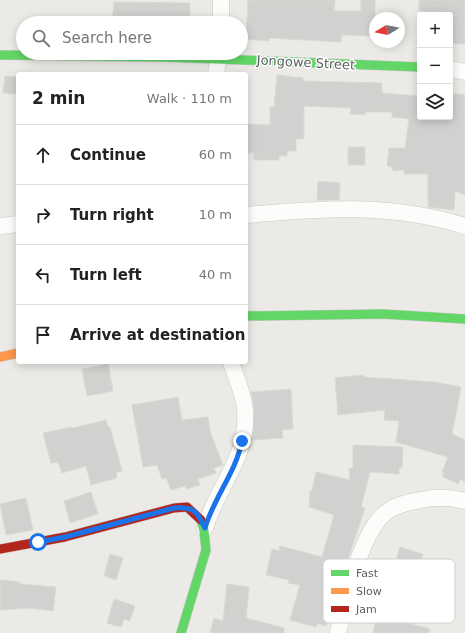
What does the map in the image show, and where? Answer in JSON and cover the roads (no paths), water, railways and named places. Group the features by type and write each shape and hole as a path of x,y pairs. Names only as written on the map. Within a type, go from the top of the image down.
{"main road":[{"name":"Jongowe Street","path":"0,55 16,56"},
{"name":"Jongowe Street","path":"156,60 417,67"},
{"path":"248,316 343,312 422,314 465,319"},
{"path":"0,357 16,353"},
{"path":"0,549 65,537 174,508 187,507 193,510 200,518 205,528 206,550 180,633"}],"street":[{"path":"220,0 220,16"},
{"path":"453,70 465,72"},
{"path":"248,215 340,208 378,209 465,226"},
{"path":"0,226 16,224"},
{"path":"205,528 212,506 239,455 242,441 245,408 242,393 232,364"},
{"path":"359,559 370,533 381,516 390,509 404,503 433,497 465,501"},
{"path":"338,633 341,623"}]}
